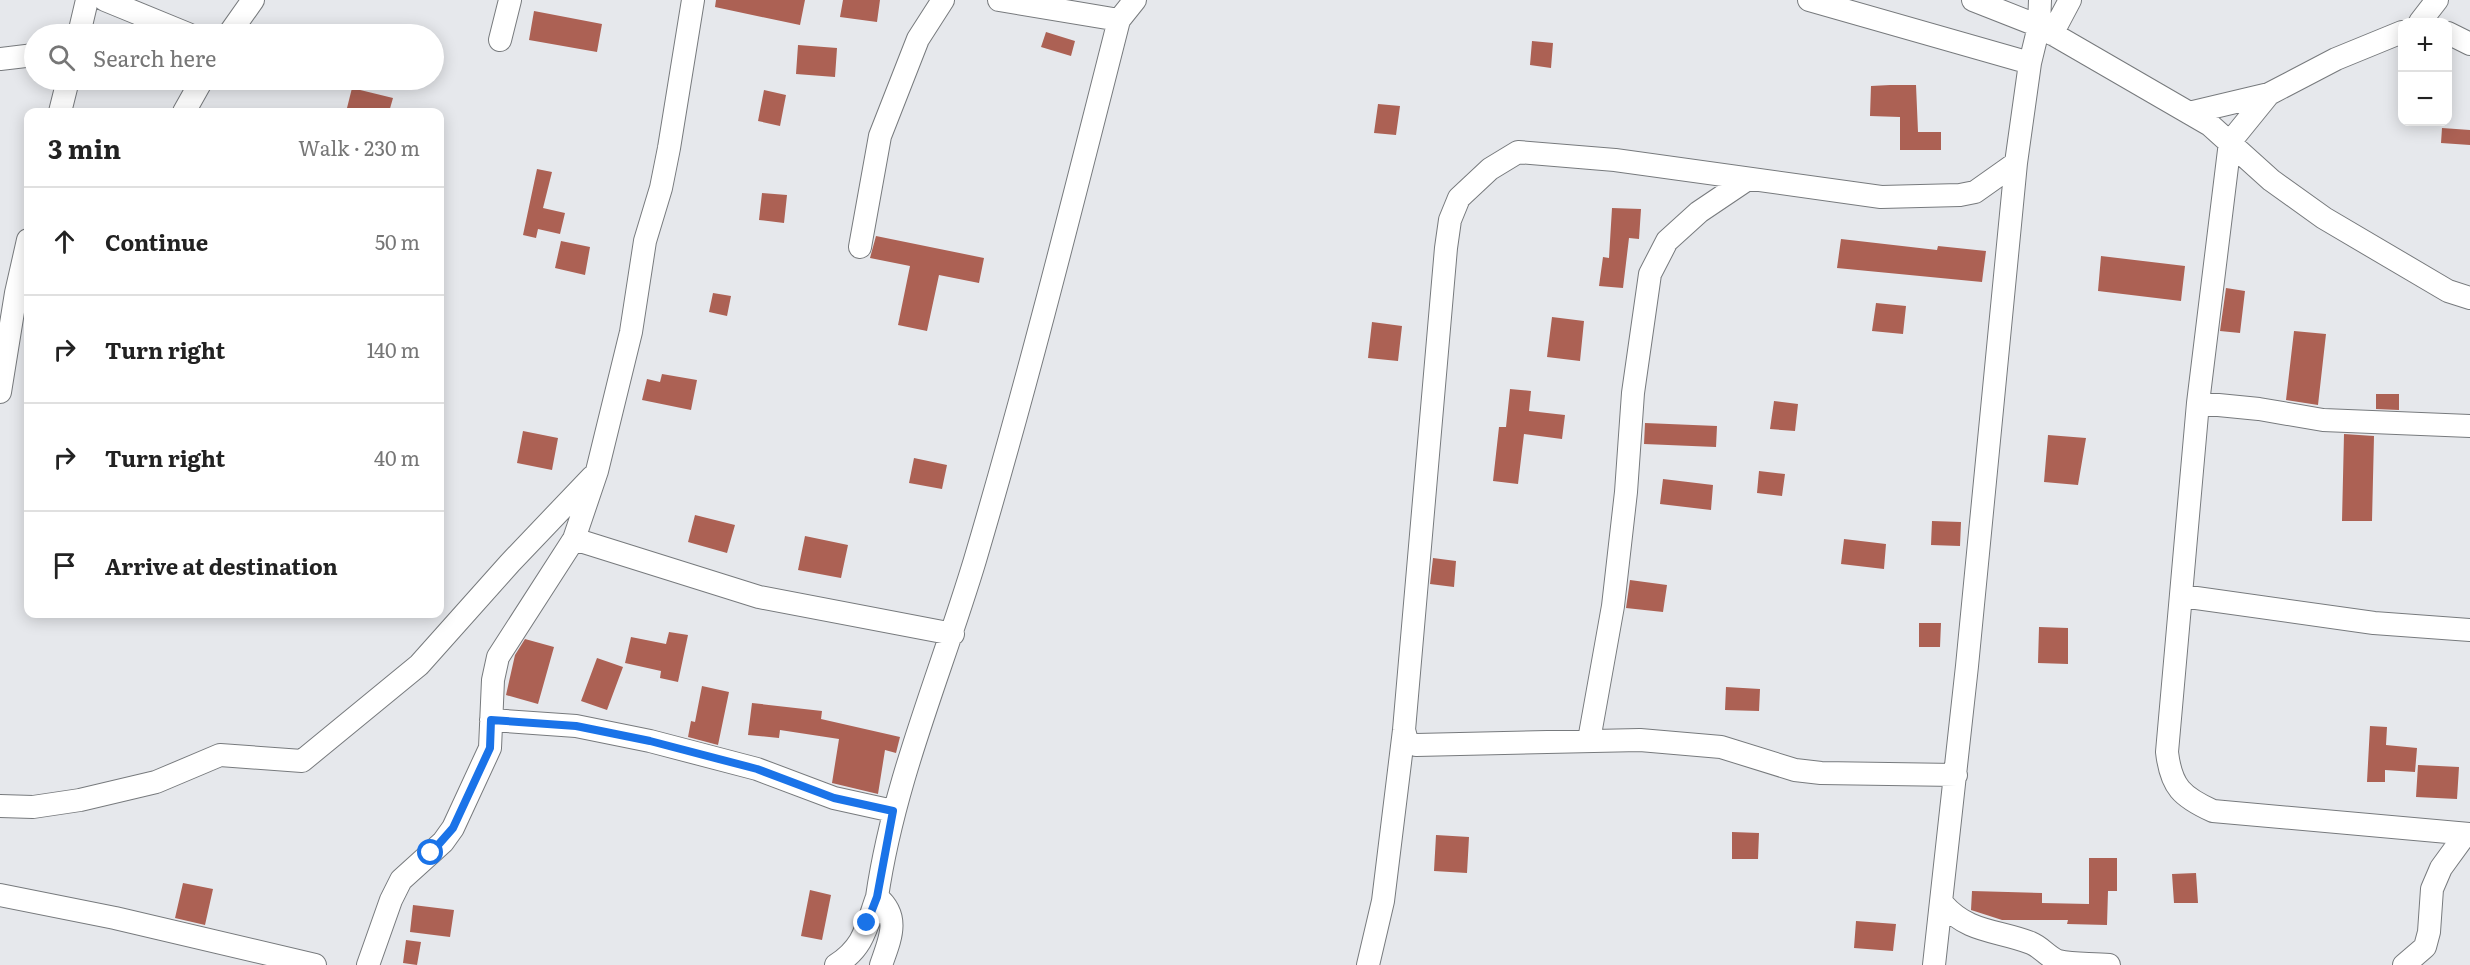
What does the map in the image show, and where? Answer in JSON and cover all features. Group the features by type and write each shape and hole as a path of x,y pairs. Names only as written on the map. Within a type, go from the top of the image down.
{"street":[{"path":"81,24 87,0"},
{"path":"105,0 164,24"},
{"path":"236,24 253,0"},
{"path":"500,40 510,0"},
{"path":"368,965 401,880 443,842 453,828 490,748 493,680 498,657 574,539 597,471 631,332 645,241 661,188 693,0"},
{"path":"860,247 880,136 918,39 944,0"},
{"path":"999,0 1119,20"},
{"path":"836,965 853,954 862,939 877,897 893,811 933,682 953,634 1020,407 1119,20 1135,0"},
{"path":"1809,0 2030,63"},
{"path":"1973,0 2045,30 2210,125 2271,180 2324,218 2448,291 2470,298"},
{"path":"2040,0 2045,30"},
{"path":"1934,965 1943,904 2016,164 2030,63 2045,30 2070,0"},
{"path":"2423,18 2437,0"},
{"path":"2189,113 2269,94 2337,59 2398,33"},
{"path":"2452,35 2470,44"},
{"path":"0,59 24,56"},
{"path":"61,108 66,90"},
{"path":"186,108 196,90"},
{"path":"2269,94 2230,142 2198,403 2167,752 2169,774 2190,801 2213,811 2467,834"},
{"path":"1368,965 1383,901 1404,730 1446,248 1450,220 1459,198 1490,169 1518,152 1616,160 1881,197 1960,195 1975,192 2016,164"},
{"path":"1589,740 1613,606 1626,492 1633,393 1650,274 1667,241 1699,212 1748,178"},
{"path":"0,392 24,275"},
{"path":"2198,403 2259,409 2323,420 2470,426"},
{"path":"0,806 33,807 80,800 156,782 220,755 302,761 419,665 510,563 597,471"},
{"path":"574,539 759,597 953,634"},
{"path":"2182,596 2374,623 2470,630"},
{"path":"491,720 576,726 650,741 757,769 834,798 893,811"},
{"path":"1404,730 1407,741 1416,745 1640,740 1721,747 1795,770 1821,773 1956,775"},
{"path":"2404,965 2425,947 2429,932 2432,889 2441,868 2467,834"},
{"path":"0,896 115,918 315,965"},
{"path":"877,897 892,914 893,930 881,965"},
{"path":"1943,904 1964,924 2030,942 2042,948 2056,960 2079,965 2109,965"}],"building":[{"path":"716,0 805,0 800,25 715,7"},
{"path":"843,0 880,0 877,22 840,17"},
{"path":"534,11 602,24 597,52 529,40"},
{"path":"1046,32 1075,41 1071,56 1041,47"},
{"path":"1532,41 1553,43 1551,68 1530,65"},
{"path":"798,45 837,48 835,77 796,74"},
{"path":"1916,85 1918,132 1941,132 1941,150 1900,150 1900,117 1870,116 1871,86"},
{"path":"352,90 393,98 390,108 347,108"},
{"path":"764,90 786,95 780,126 758,121"},
{"path":"1378,104 1400,106 1396,135 1374,133"},
{"path":"2442,128 2470,130 2470,145 2441,143"},
{"path":"537,169 552,172 543,208 565,213 560,234 538,229 536,238 523,235"},
{"path":"762,193 787,195 784,223 759,220"},
{"path":"1612,208 1641,209 1639,239 1629,238 1623,288 1599,286 1603,257 1609,258"},
{"path":"876,236 984,258 979,283 939,275 927,331 898,325 910,266 870,258"},
{"path":"1841,239 1937,250 1938,246 1986,251 1982,282 1837,268"},
{"path":"561,241 590,247 585,275 555,268"},
{"path":"2101,256 2185,266 2181,301 2098,291"},
{"path":"2226,288 2245,291 2240,333 2220,331"},
{"path":"713,293 731,296 727,316 709,312"},
{"path":"1876,303 1906,306 1903,334 1872,331"},
{"path":"1552,317 1584,321 1580,361 1547,357"},
{"path":"1372,322 1402,326 1398,361 1368,358"},
{"path":"2294,331 2326,334 2318,405 2286,400"},
{"path":"662,374 697,380 691,410 642,400 647,379 660,382"},
{"path":"1510,389 1531,391 1529,411 1565,415 1562,439 1524,434 1518,484 1493,481 1499,427 1506,427"},
{"path":"2376,394 2399,394 2399,410 2376,409"},
{"path":"1774,401 1798,404 1795,431 1770,429"},
{"path":"1645,423 1717,426 1716,447 1644,444"},
{"path":"523,431 558,438 552,470 517,463"},
{"path":"2344,434 2374,436 2372,521 2342,521"},
{"path":"2048,435 2086,438 2078,485 2044,482"},
{"path":"914,458 947,465 942,489 909,483"},
{"path":"1759,471 1785,474 1782,496 1757,493"},
{"path":"1663,479 1713,485 1711,510 1660,504"},
{"path":"695,515 735,525 727,553 688,542"},
{"path":"1932,521 1961,522 1960,546 1931,545"},
{"path":"805,536 848,545 841,578 798,570"},
{"path":"1844,539 1886,544 1884,569 1841,564"},
{"path":"1433,558 1456,561 1454,587 1430,584"},
{"path":"1630,580 1667,585 1663,612 1626,608"},
{"path":"1919,623 1941,623 1940,647 1919,647"},
{"path":"2039,627 2068,628 2068,664 2038,663"},
{"path":"669,632 688,635 678,682 660,678 661,671 625,663 631,637 666,644"},
{"path":"525,639 554,647 538,704 506,695 515,655"},
{"path":"597,658 623,667 607,710 581,701"},
{"path":"702,686 729,692 718,745 688,737 691,721 695,722"},
{"path":"1726,687 1760,689 1759,711 1725,710"},
{"path":"752,703 822,711 821,719 900,737 896,753 885,750 878,794 832,783 839,739 780,730 779,738 748,735"},
{"path":"2370,726 2387,727 2386,745 2417,748 2415,772 2385,770 2385,782 2367,782"},
{"path":"2418,765 2459,767 2457,799 2416,797"},
{"path":"1732,832 1759,833 1758,859 1732,859"},
{"path":"1436,835 1469,837 1467,873 1434,871"},
{"path":"2089,858 2117,858 2117,891 2108,891 2107,925 2067,924 2068,920 2002,920 1971,910 1972,891 2042,893 2042,903 2089,904"},
{"path":"2196,873 2198,903 2174,903 2172,874"},
{"path":"183,883 213,889 205,925 175,918"},
{"path":"810,890 831,895 822,940 801,936"},
{"path":"413,905 454,910 450,937 410,932"},
{"path":"1856,921 1896,924 1893,951 1854,948"},
{"path":"406,940 421,942 417,965 403,963"}],"route":[{"path":"431,853 453,828 490,748 491,720 576,726 650,741 707,758 757,769 834,798 893,811 877,897 867,923"}]}
